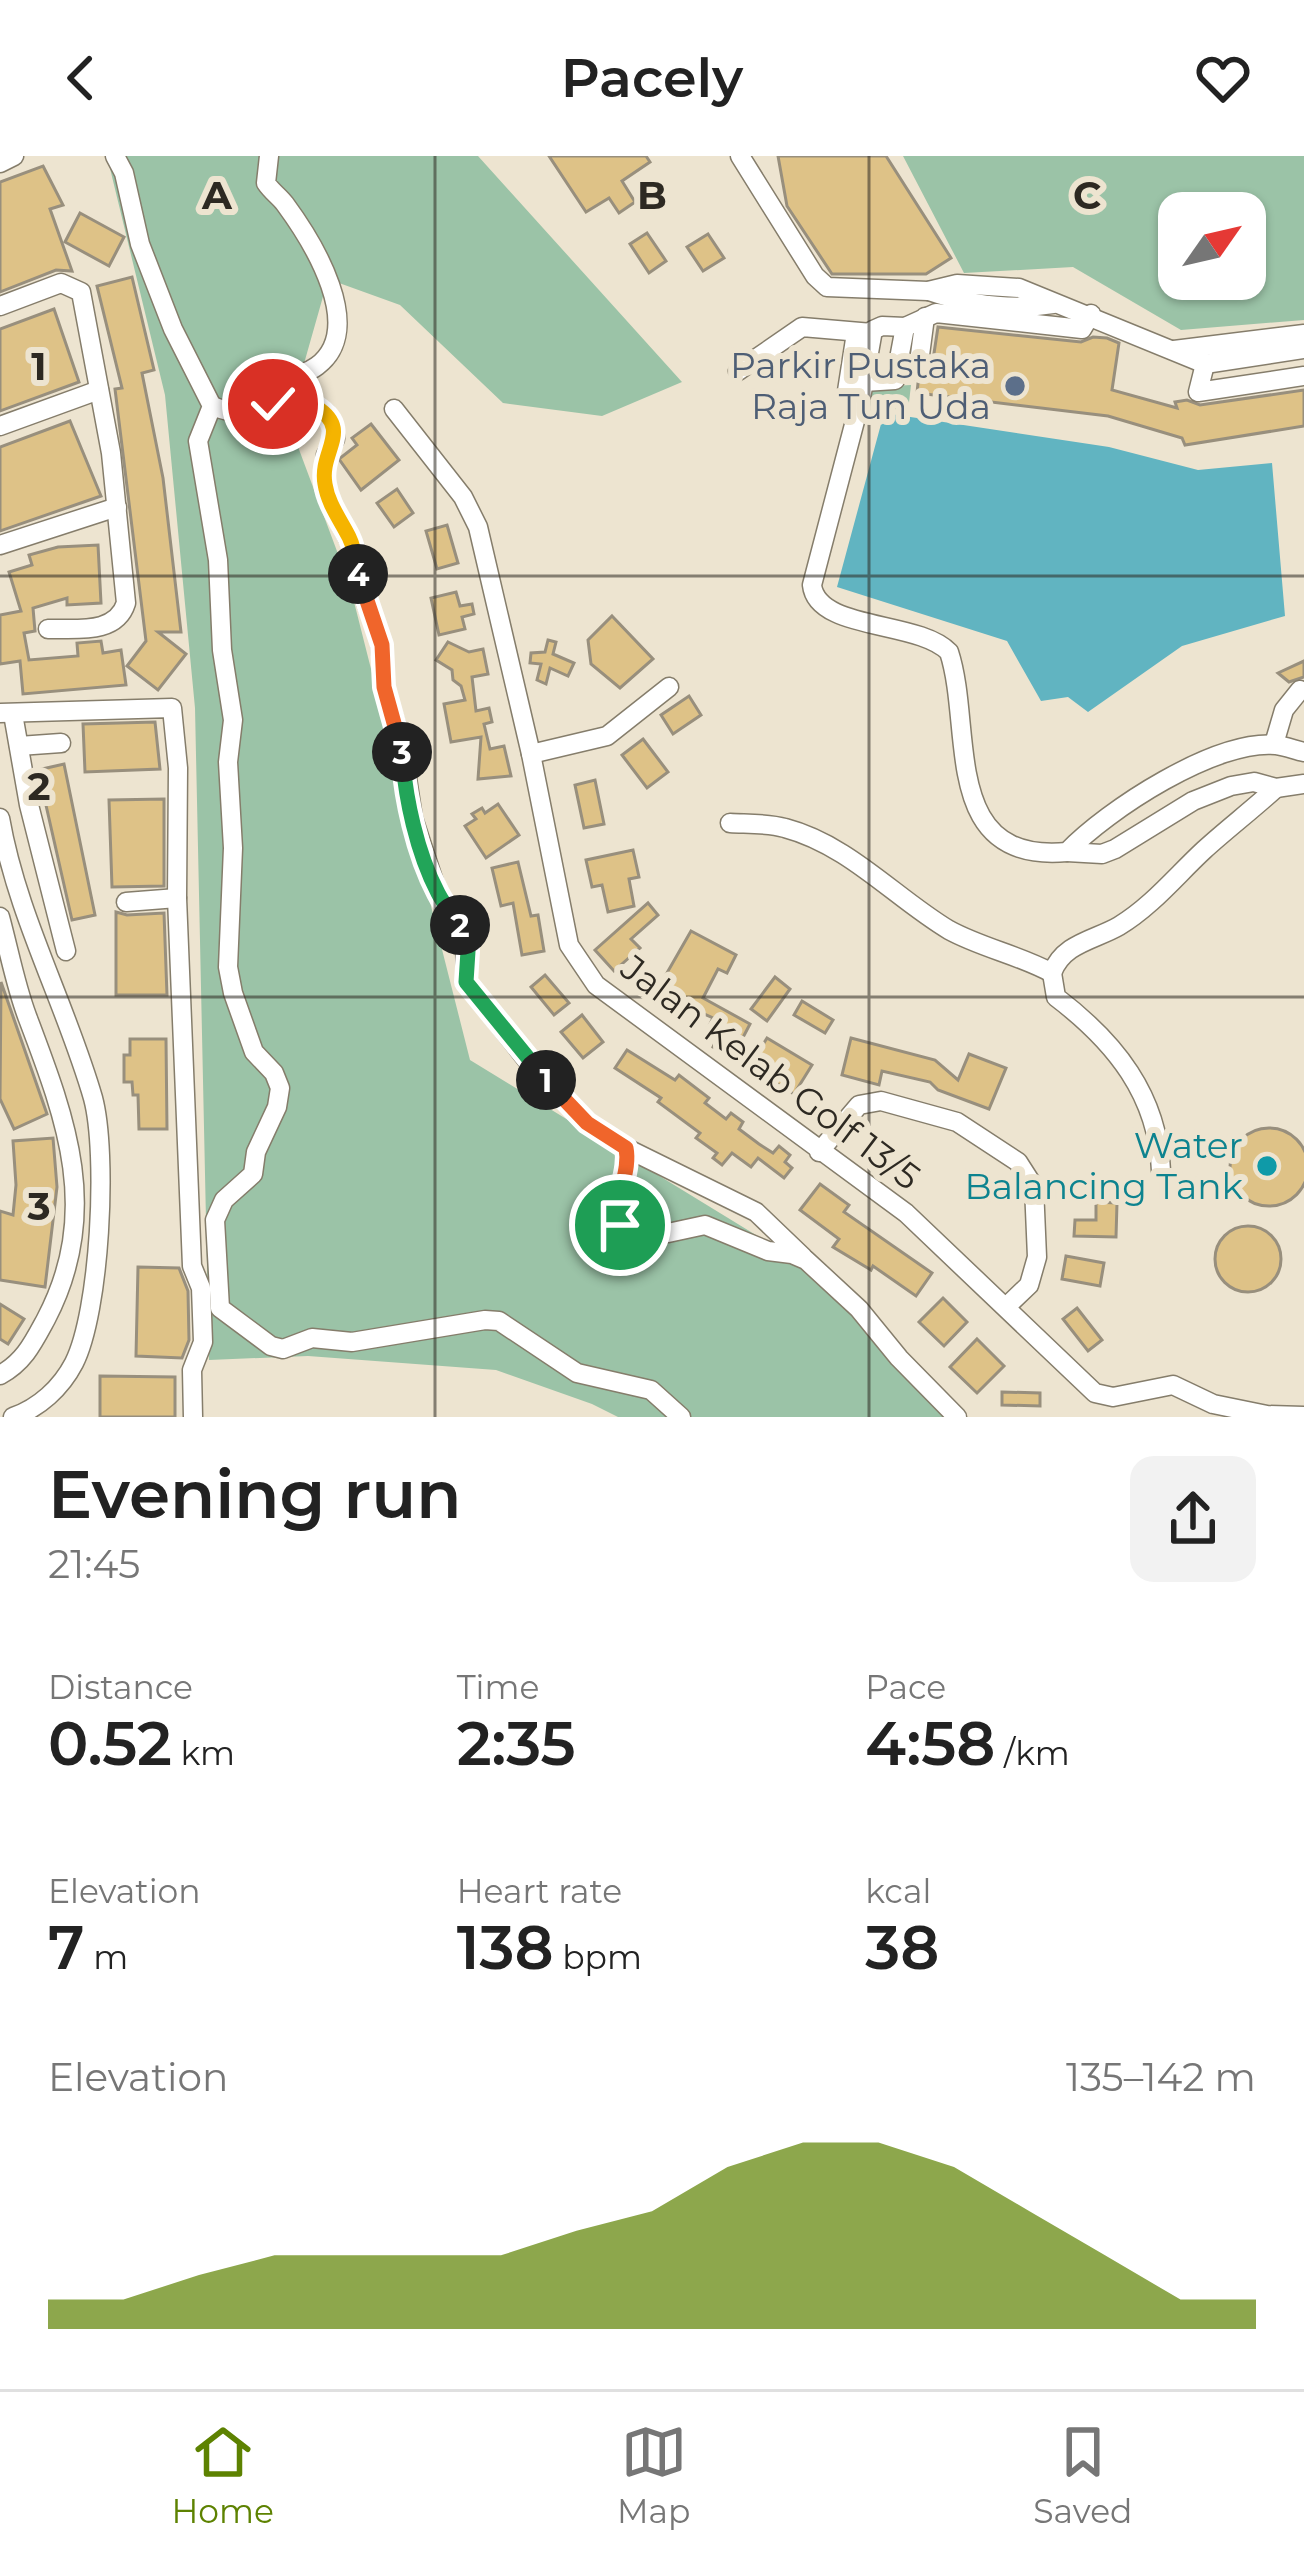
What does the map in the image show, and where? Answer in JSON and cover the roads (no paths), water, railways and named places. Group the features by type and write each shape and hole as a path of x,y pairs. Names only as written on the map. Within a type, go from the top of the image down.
{"street":[{"path":"0,163 14,156"},
{"path":"116,156 140,244 172,329 212,406 234,415 250,412 262,402 311,404 326,413 334,428 324,483 354,549 361,589 380,638 384,687 402,745 413,818 437,891 465,937 466,982 534,1069 587,1123 626,1148 756,1211 859,1310 957,1417"},
{"path":"262,402 262,384 320,364 340,328 332,287 291,214 266,183 268,156"},
{"path":"740,156 815,276 836,290 928,291 960,302 1020,309 1053,304 1084,326"},
{"path":"0,306 61,284 81,292 117,507 126,603 122,617 111,626 48,629"},
{"path":"738,371 802,327 864,333 879,326 904,327 936,313 1084,326 1174,350 1205,364 1304,349"},
{"path":"897,368 918,370 925,317"},
{"path":"864,333 847,391 851,397 892,382 904,327"},
{"path":"1174,350 1304,334"},
{"path":"1205,364 1198,395 1304,376"},
{"path":"0,426 99,390"},
{"path":"862,390 812,585 816,601 829,611 924,636 944,646 952,661 967,783 989,827 1017,849 1102,854 1193,801 1231,786 1304,784"},
{"path":"212,406 198,441 218,560 222,650 233,720 228,762 233,832 228,967 254,1052 274,1072 280,1088 278,1107 256,1152 253,1174 218,1208 220,1308 271,1346 284,1349 312,1338 352,1342 499,1321 577,1372 651,1390 681,1417"},
{"name":"Jalan Kelab Golf 13/5","path":"394,409 463,496 478,527 569,945 583,970 610,998 906,1213 1095,1393 1113,1397 1173,1385 1213,1405 1304,1416"},
{"path":"0,545 117,507"},
{"path":"531,754 607,736 669,688"},
{"path":"1274,744 1283,710 1300,690"},
{"path":"66,951 19,746 6,714 172,708 178,768 178,898 192,1266 202,1306 203,1342 192,1370 193,1417"},
{"path":"19,746 61,743"},
{"path":"1067,852 1180,771 1224,754 1274,744 1304,752"},
{"path":"1161,1171 1156,1119 1144,1096 1129,1071 1078,1013 1056,997 1052,973 1056,962 1090,935 1122,924 1165,890 1276,788"},
{"path":"0,818 2,844 93,1097 101,1154 88,1320 76,1360 62,1384 20,1416"},
{"path":"730,824 782,826 813,838 870,870 922,914 956,934 1052,973"},
{"path":"126,902 178,898"},
{"path":"0,917 26,1014 68,1127 76,1175 69,1248 55,1302 26,1356 0,1376"},
{"path":"819,1152 859,1105 881,1101 957,1121 1018,1162 1034,1187 1037,1257 1029,1286 1006,1306"},
{"path":"68,1127 98,1124"},
{"path":"626,1148 628,1160 617,1212 625,1229 668,1233 705,1225 768,1251 806,1260"}],"water":[{"path":"884,413 1109,447 1198,470 1272,463 1285,616 1182,646 1088,712 1068,697 1041,701 1007,641 837,587"}],"place":[{"name":"Parkir Pustaka Raja Tun Uda","path":"1015,386"},
{"name":"Water Balancing Tank","path":"1267,1166"}]}
